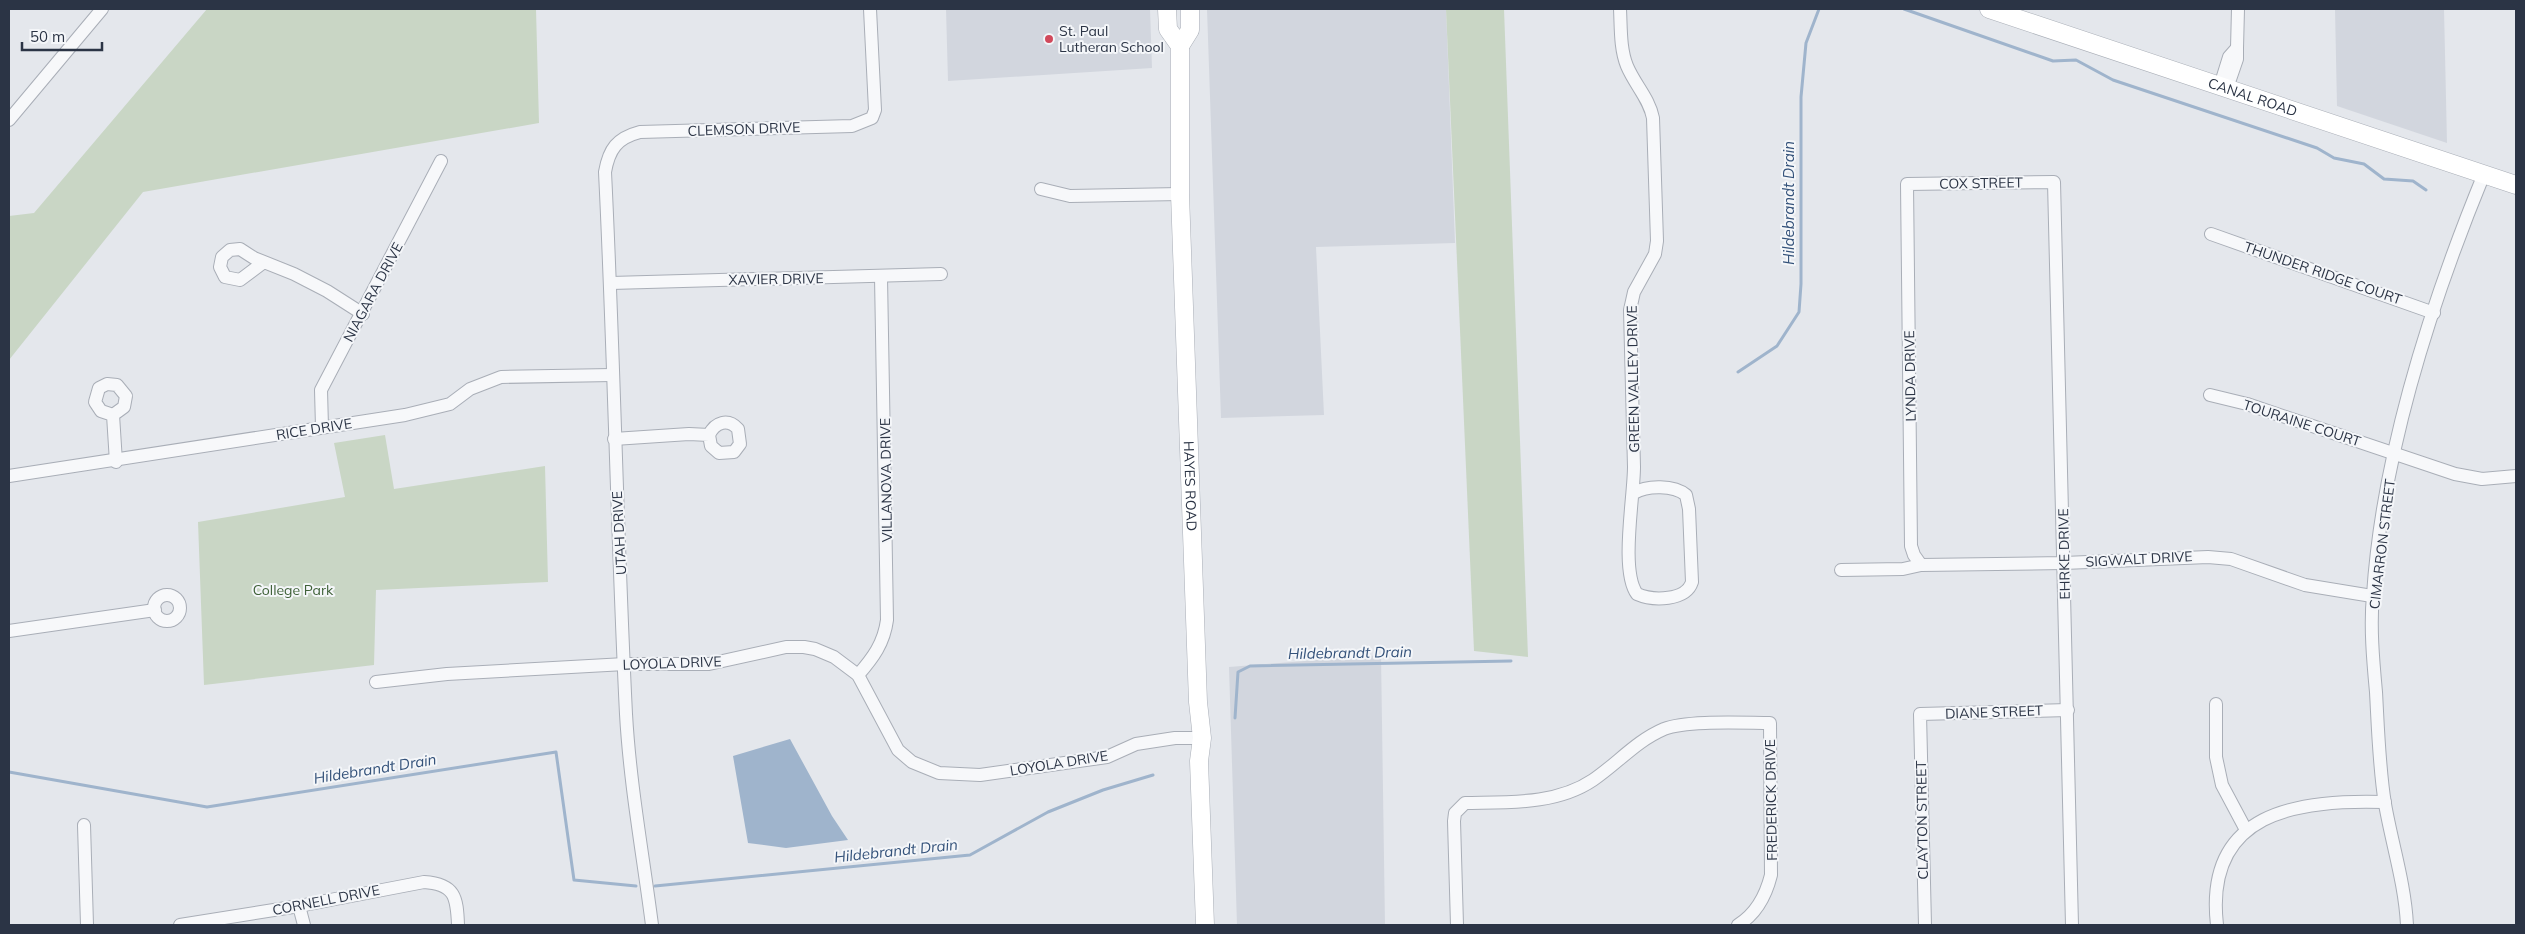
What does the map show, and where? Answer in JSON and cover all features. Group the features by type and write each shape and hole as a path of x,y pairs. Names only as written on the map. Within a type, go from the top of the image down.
{"street":[{"path":"9,120 102,9"},
{"name":"CLEMSON DRIVE","path":"617,142 626,136 640,132 852,126 872,118 875,110 870,9"},
{"name":"HAYES ROAD","path":"1167,9 1168,29 1180,46"},
{"name":"HAYES ROAD","path":"1190,9 1190,30 1180,46 1180,194 1198,702 1202,738 1199,761 1205,925"},
{"name":"GREEN VALLEY DRIVE","path":"1620,9 1623,54 1634,80 1648,100 1655,129 1657,242 1655,254 1634,292 1630,310 1634,493 1629,527 1632,588 1636,594 1644,597 1677,596 1684,593 1690,589 1692,582 1689,500 1681,490 1674,488 1646,488 1634,493"},
{"name":"CANAL ROAD","path":"1990,9 2516,185"},
{"path":"2224,87 2229,57 2237,48 2238,9"},
{"name":"UTAH DRIVE","path":"617,142 608,157 605,172 611,282 614,439 630,762 652,925"},
{"name":"NIAGARA DRIVE","path":"322,426 321,390 363,314 441,161"},
{"name":"CIMARRON STREET","path":"2407,925 2401,880 2385,802 2375,690 2372,596 2394,453 2423,346 2468,213 2484,174"},
{"name":"COX STREET","path":"1907,184 2054,182"},
{"name":"EHRKE DRIVE","path":"2054,182 2072,925"},
{"name":"LYNDA DRIVE","path":"1907,184 1912,546 1914,555 1921,565"},
{"path":"1041,189 1070,196 1180,194"},
{"name":"THUNDER RIDGE COURT","path":"2211,234 2434,313"},
{"path":"264,262 294,274 363,314"},
{"name":"XAVIER DRIVE","path":"611,282 881,277 941,274"},
{"name":"VILLANOVA DRIVE","path":"858,675 874,657 883,640 887,620 881,277"},
{"name":"RICE DRIVE","path":"9,476 116,462 322,426 405,415 450,404 470,389 501,377 612,375"},
{"name":"TOURAINE COURT","path":"2210,395 2247,404 2468,477 2501,479 2516,476"},
{"path":"113,415 116,462"},
{"path":"614,439 689,434 709,435"},
{"name":"SIGWALT DRIVE","path":"1841,570 1904,569 1921,565 2064,563 2187,556 2230,559 2305,585 2372,596"},
{"path":"9,631 155,610"},
{"name":"LOYOLA DRIVE","path":"376,682 447,674 625,664 709,664 786,647 804,647 815,649 834,657 858,675 898,750 912,762 939,773 980,775 1107,757 1136,744 1175,738 1202,738"},
{"path":"2216,704 2216,758 2220,779 2227,799 2246,830"},
{"name":"DIANE STREET","path":"1920,714 2068,710"},
{"name":"CLAYTON STREET","path":"1920,714 1925,925"},
{"name":"FREDERICK DRIVE","path":"1457,925 1454,821 1455,813 1464,804 1529,801 1567,793 1592,781 1631,748 1666,728 1710,723 1770,723 1771,875 1758,907 1738,925"},
{"path":"2217,925 2216,882 2232,848 2246,830 2277,813 2310,804 2352,801 2385,802"},
{"path":"84,825 87,925"},
{"name":"CORNELL DRIVE","path":"180,925 299,906 424,882 442,884 457,901 458,925"},
{"path":"299,906 304,925"}],"shaded area":[{"name":"St. Paul Lutheran School","path":"946,9 1150,9 1152,68 948,81"},
{"path":"1207,9 1446,9 1455,243 1316,247 1324,415 1221,418"},
{"path":"2335,9 2444,9 2447,143 2337,106"},
{"path":"1381,655 1385,925 1237,925 1229,667"}],"green space":[{"path":"207,9 536,9 539,123 143,192 9,360 9,216 34,213"},
{"path":"1446,9 1504,9 1528,657 1474,651"},
{"name":"College Park","path":"385,435 394,489 545,466 548,582 376,590 374,665 204,685 198,522 345,497 334,443"}],"water":[{"path":"790,739 832,816 848,840 786,848 748,843 733,756"}],"waterway":[{"name":"Hildebrandt Drain","path":"1738,372 1777,346 1799,312 1801,284 1801,97 1806,43 1819,9"},
{"path":"1904,9 2053,61 2076,60 2113,80 2317,148 2334,158 2364,164 2384,179 2413,181 2426,190"},
{"name":"Hildebrandt Drain","path":"1235,718 1238,672 1250,666 1511,661"},
{"name":"Hildebrandt Drain","path":"9,772 207,807 556,752 574,880 636,886"},
{"name":"Hildebrandt Drain","path":"655,886 970,855 1048,812 1103,790 1153,775"}],"place":[{"name":"St. Paul Lutheran School","path":"1049,39"}]}
